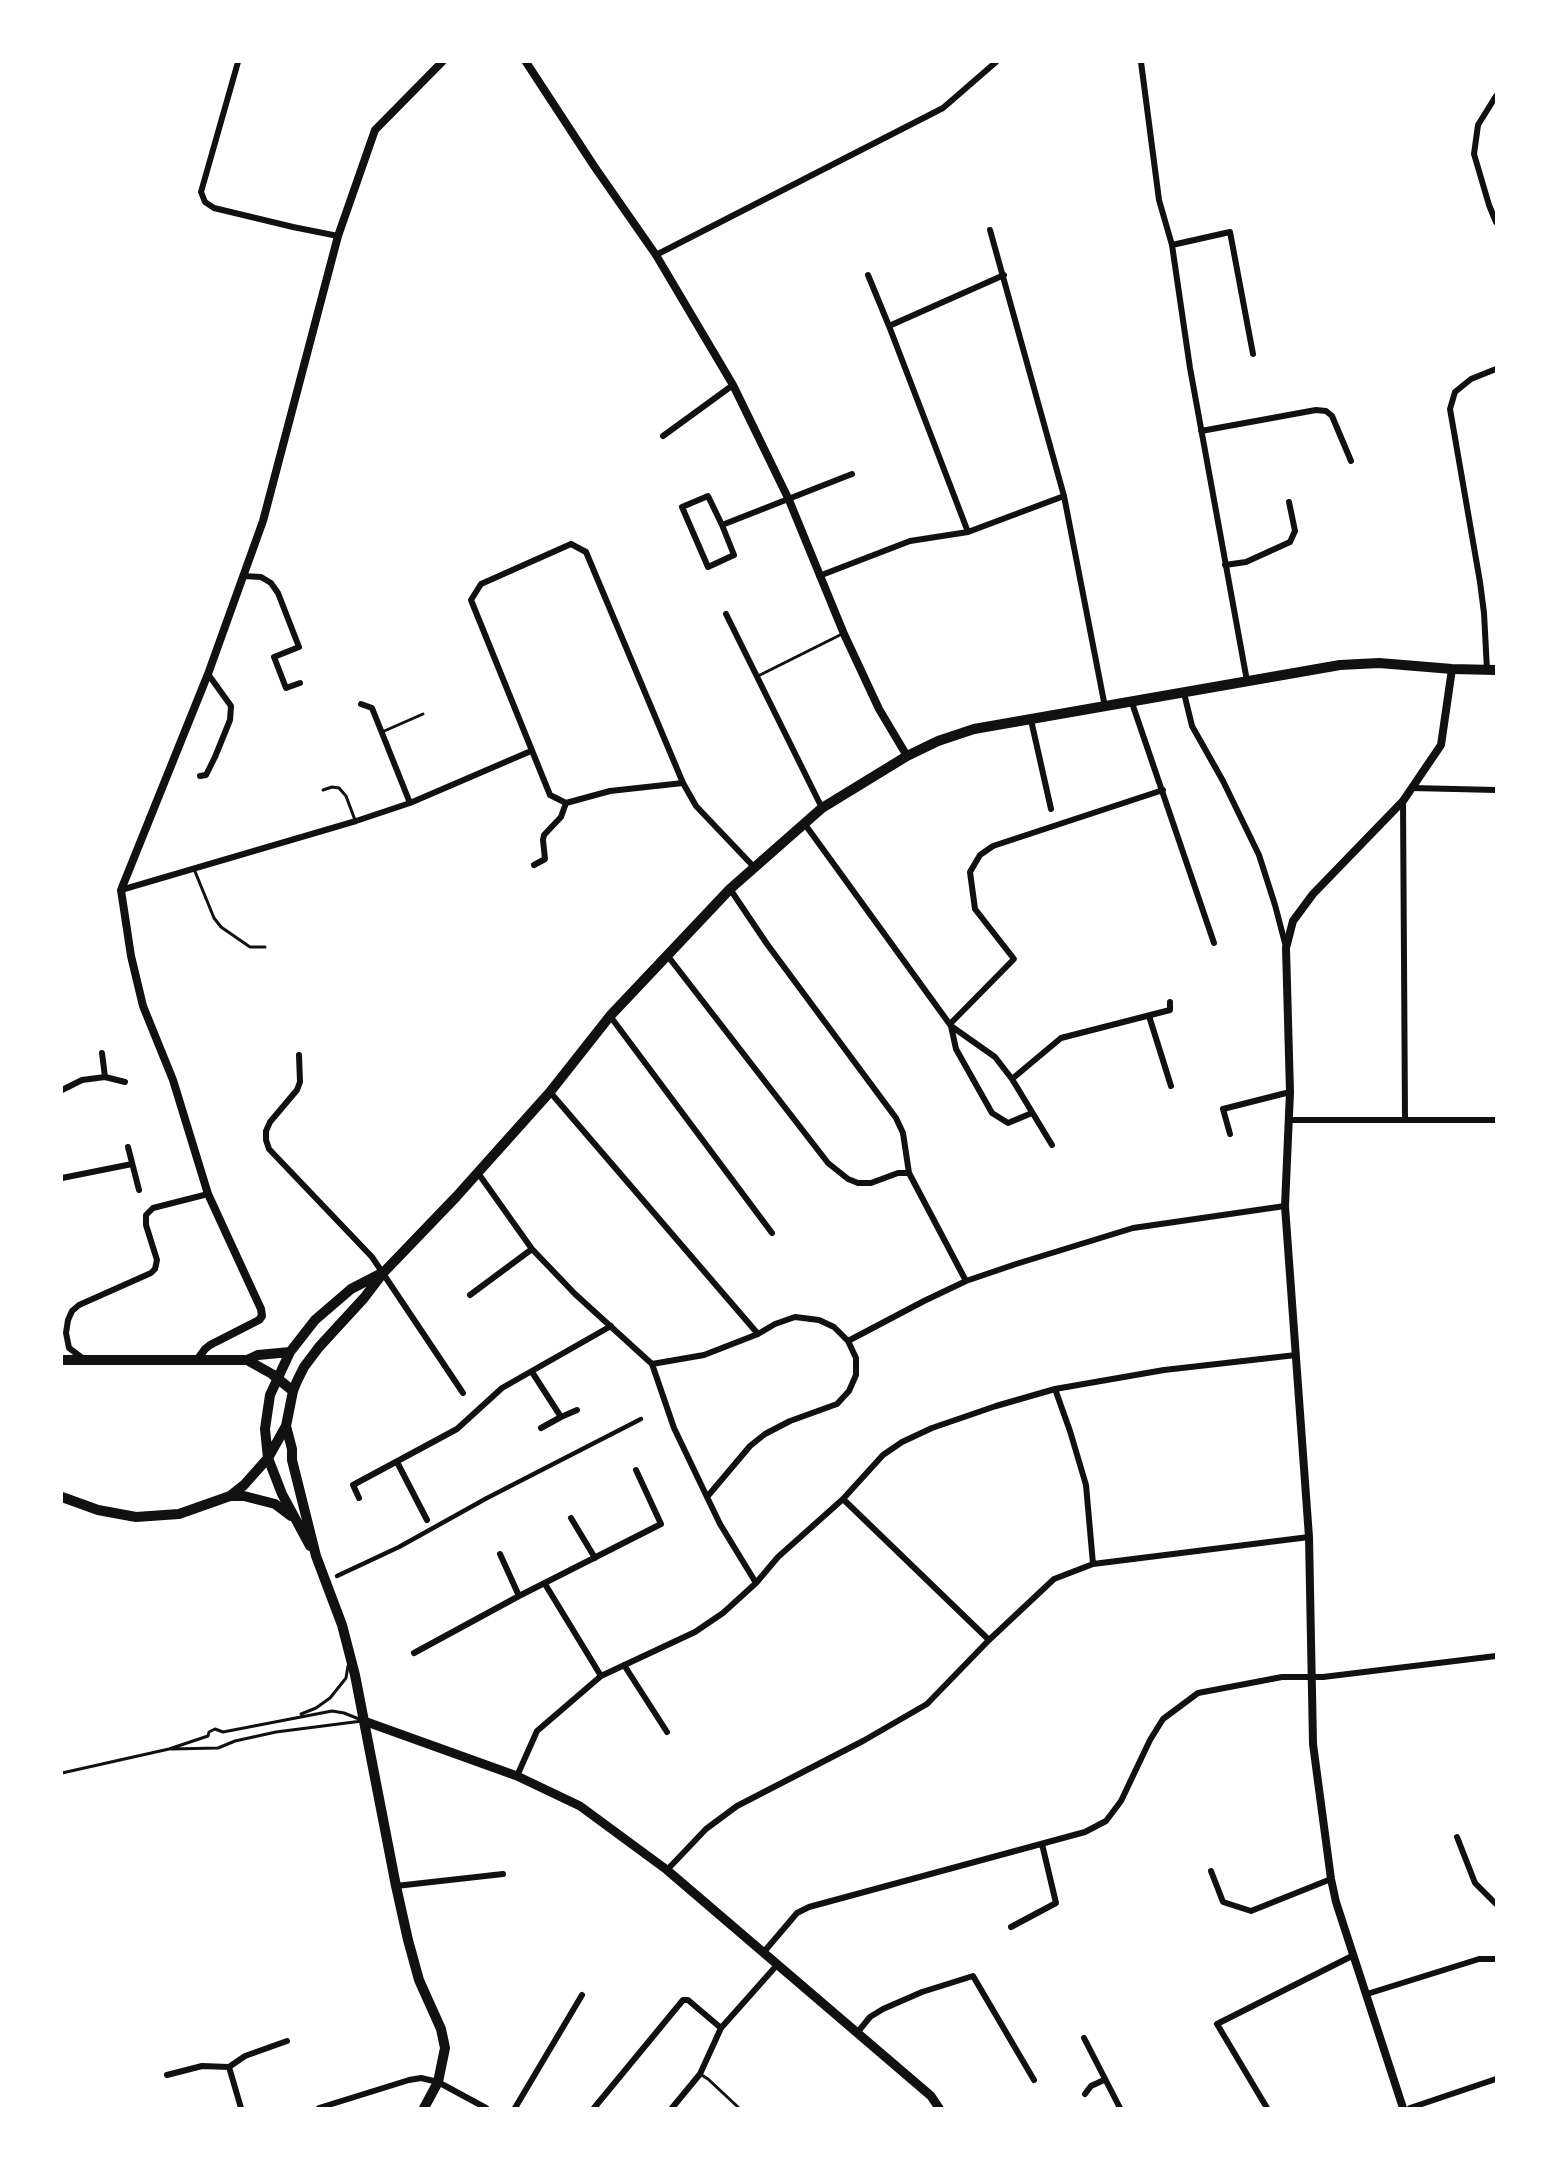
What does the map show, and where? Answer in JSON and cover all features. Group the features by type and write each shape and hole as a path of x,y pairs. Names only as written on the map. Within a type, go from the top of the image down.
{"main road":[{"path":"424,2109 438,2082 445,2048 441,2029 419,1980 396,1886 350,1656 342,1625 316,1556 292,1460 292,1449 286,1426 295,1386 304,1367 319,1347 364,1298 382,1273 478,1173 550,1092 610,1016 730,889 822,808 907,756 938,741 974,729 1350,664 1379,663 1492,670"},
{"path":"316,1556 282,1494 268,1458 265,1444 266,1411 270,1395 290,1352 315,1320 351,1289 382,1273"},
{"path":"62,1360 247,1360 258,1356 290,1352"},
{"path":"247,1360 295,1386"},
{"path":"62,1497 98,1510 136,1517 179,1514 230,1496 244,1485 268,1458 277,1445 280,1432 286,1426"},
{"path":"230,1496 244,1496 275,1504 294,1518"},
{"path":"364,1721 517,1776 580,1806 667,1870 931,2096 939,2109"}],"street":[{"path":"238,62 201,192 204,202 214,208 338,236"},
{"path":"197,1360 210,1345 259,1320 262,1316 261,1309 208,1194 173,1080 143,1006 131,956 121,890 208,674 263,521 338,236 375,130 441,62"},
{"path":"526,62 656,255 733,385 789,500 819,576 879,709 907,756"},
{"path":"656,255 943,108 996,62"},
{"path":"1141,62 1158,195 1172,245 1201,431 1247,681"},
{"path":"1497,96 1478,125 1474,154 1489,205 1497,222"},
{"path":"990,230 1064,496 1105,708"},
{"path":"1172,245 1230,232 1253,354"},
{"path":"868,274 968,532"},
{"path":"890,326 1004,275"},
{"path":"1492,670 1480,582 1450,409 1455,392 1471,380 1497,369"},
{"path":"663,436 733,385"},
{"path":"1201,431 1316,410 1326,411 1332,416 1351,461"},
{"path":"722,525 852,474"},
{"path":"708,496 722,525 734,555 708,567 682,507 708,496"},
{"path":"819,576 910,541 968,532 1064,496"},
{"path":"1225,566 1246,562 1290,542 1295,531 1289,502"},
{"path":"683,783 610,791 566,803 550,795 471,600 481,584 571,544 586,552 683,783 696,806 754,867"},
{"path":"243,576 261,577 271,583 278,593 299,647 274,657 286,688 300,683"},
{"path":"726,614 822,808"},
{"path":"1286,948 1293,921 1312,894 1403,801 1441,745 1452,669"},
{"path":"200,776 206,775 230,720 231,706 208,674"},
{"path":"1184,693 1192,726 1223,781 1259,855 1286,948 1290,1092 1285,1206 1310,1537 1313,1744 1331,1879 1404,2109"},
{"path":"1132,703 1214,944"},
{"path":"361,704 372,708 410,803"},
{"path":"1031,720 1051,808"},
{"path":"121,890 410,803 531,751"},
{"path":"1412,788 1497,790"},
{"path":"950,1025 1014,959 975,909 970,872 980,855 993,846 1163,790"},
{"path":"1403,801 1405,1119"},
{"path":"534,865 545,859 543,840 561,817 566,803"},
{"path":"804,822 950,1025 995,1057 1012,1079 1052,1145"},
{"path":"730,889 767,944 896,1118 903,1133 909,1173 966,1281"},
{"path":"667,955 828,1163 848,1179 858,1183 871,1183 898,1173 909,1173"},
{"path":"1012,1079 1060,1038 1170,1010 1170,1002"},
{"path":"610,1016 772,1233"},
{"path":"1149,1016 1171,1086"},
{"path":"950,1025 956,1049 992,1113 1008,1123 1032,1113"},
{"path":"102,1053 105,1077"},
{"path":"299,1055 300,1082 297,1090 270,1122 266,1131 269,1149 372,1257 463,1393"},
{"path":"62,1090 82,1080 105,1077 125,1082"},
{"path":"550,1092 758,1334"},
{"path":"1230,1134 1223,1109 1290,1092"},
{"path":"1289,1120 1497,1120"},
{"path":"128,1147 139,1190"},
{"path":"62,1178 132,1164"},
{"path":"478,1173 531,1249 575,1294 652,1364 674,1428 720,1524 756,1583"},
{"path":"85,1359 76,1355 69,1348 66,1333 72,1311 79,1305 151,1274 156,1269 157,1260 146,1225 146,1215 153,1208 208,1194"},
{"path":"848,1341 966,1281 1133,1228 1285,1206"},
{"path":"470,1295 531,1249"},
{"path":"652,1364 704,1355 758,1334 775,1323 795,1317 819,1320 834,1327 848,1341 856,1358 856,1375 849,1391 837,1404 790,1421 765,1434 738,1459 707,1497"},
{"path":"359,1498 353,1485 457,1429 502,1388 611,1326"},
{"path":"517,1776 537,1731 601,1676 695,1632 723,1612 756,1583 778,1557 843,1499 883,1455 902,1442 932,1428 1055,1389 1164,1370 1296,1355"},
{"path":"532,1372 561,1417"},
{"path":"1055,1389 1086,1485 1093,1564"},
{"path":"541,1428 577,1410"},
{"path":"337,1576 399,1547 487,1498 641,1419"},
{"path":"397,1462 427,1520"},
{"path":"414,1653 519,1596 661,1524 636,1470"},
{"path":"843,1499 989,1640"},
{"path":"571,1518 595,1558"},
{"path":"667,1870 706,1829 738,1806 863,1741 927,1704 989,1640 1054,1579 1093,1564 1310,1537"},
{"path":"500,1554 519,1596"},
{"path":"545,1584 601,1676"},
{"path":"763,1953 797,1913 809,1907 1085,1832 1106,1821 1121,1801 1150,1740 1163,1719 1198,1693 1282,1677 1312,1678 1497,1656"},
{"path":"624,1665 667,1732"},
{"path":"1457,1837 1474,1883 1497,1904"},
{"path":"1011,1927 1056,1902 1042,1844"},
{"path":"1211,1871 1223,1902 1251,1911 1331,1879"},
{"path":"396,1886 503,1874"},
{"path":"1267,2109 1217,2024 1354,1955"},
{"path":"1367,1994 1479,1959 1497,1959"},
{"path":"672,2109 700,2074 721,2028 777,1965"},
{"path":"857,2033 870,2017 883,2009 922,1992 973,1976 1034,2080"},
{"path":"515,2109 582,1995"},
{"path":"594,2109 683,2000 688,2000 721,2028"},
{"path":"1084,2038 1120,2109"},
{"path":"167,2075 202,2066 229,2067 252,2053 287,2041"},
{"path":"229,2067 241,2109"},
{"path":"319,2109 421,2078 438,2082 486,2109"},
{"path":"1410,2109 1497,2079"},
{"path":"1085,2094 1091,2086 1104,2080"}],"lane":[{"path":"758,676 844,634"},
{"path":"382,732 423,714"},
{"path":"323,789 339,788 346,796 356,821"},
{"path":"194,867 213,918 221,927 250,947 265,947"},
{"path":"291,1718 316,1708 330,1698 346,1678 350,1656"},
{"path":"62,1773 169,1749 208,1736 209,1732 214,1729 223,1732 332,1712 344,1713 364,1721"},
{"path":"169,1749 218,1748 259,1735 364,1721"},
{"path":"700,2074 739,2109"}]}
